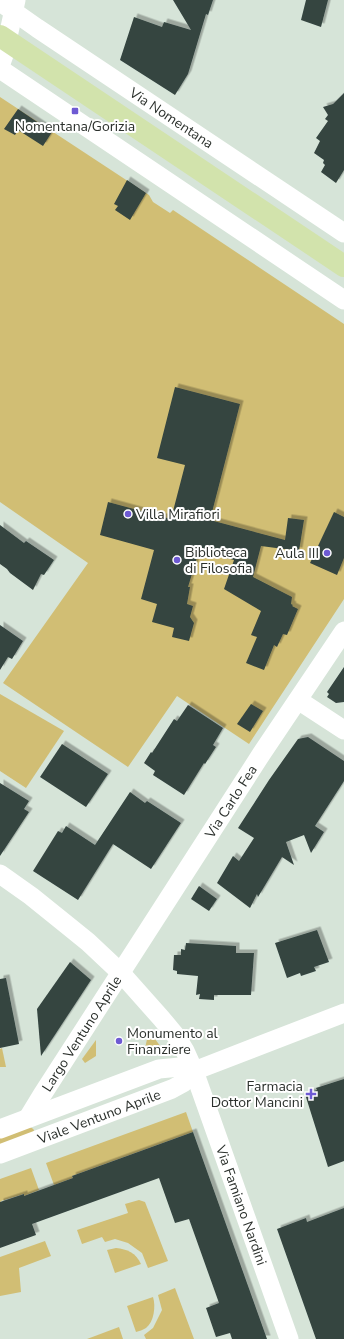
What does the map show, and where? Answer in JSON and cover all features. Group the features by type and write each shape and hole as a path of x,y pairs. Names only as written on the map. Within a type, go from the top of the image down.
{"main road":[{"name":"Via Nomentana","path":"3,38 344,266"}],"street":[{"path":"10,4 3,38 0,67 344,300"},
{"name":"Via Nomentana","path":"10,4 344,233"},
{"name":"Via Carlo Fea","path":"121,973 344,631"},
{"path":"298,700 344,730"},
{"path":"0,874 31,896 72,929 121,973"},
{"name":"Largo Ventuno Aprile","path":"28,1118 121,973 180,1041 194,1071"},
{"name":"Viale Ventuno Aprile","path":"0,1154 172,1089 183,1083 194,1071 344,1013"},
{"name":"Viale Ventuno Aprile","path":"0,1128 164,1068 180,1067 194,1071"},
{"name":"Via Famiano Nardini","path":"194,1071 289,1339"}],"shaded area":[{"name":"Villa Mirafiori","path":"0,97 149,195 153,202 170,213 173,210 344,324 344,599 249,744 177,696 128,767 3,683 88,563 0,502"},
{"path":"0,694 64,731 26,788 0,771"},
{"path":"152,1035 161,1047 144,1054 147,1039"},
{"path":"96,1040 96,1056 85,1063 82,1059"},
{"path":"2,1048 6,1067 0,1067 0,1049"},
{"path":"186,1112 193,1132 72,1176 73,1178 54,1185 46,1163"},
{"path":"30,1127 34,1130 33,1133 0,1145 0,1138"},
{"path":"31,1168 39,1190 24,1196 24,1194 1,1201 0,1204 0,1179"},
{"path":"139,1200 145,1202 168,1261 148,1268 142,1253 128,1243 115,1239 105,1242 102,1237 82,1244 77,1230 128,1213 125,1204"},
{"path":"45,1241 51,1256 19,1268 21,1292 0,1296 0,1257"},
{"path":"116,1248 131,1252 137,1257 141,1264 115,1273 107,1250"},
{"path":"175,1288 194,1339 146,1339 144,1335 153,1328 162,1310 158,1295"},
{"path":"153,1297 153,1318 146,1328 136,1332 127,1306"},
{"path":"119,1327 123,1339 87,1339"}],"building":[{"path":"173,0 213,0 208,15 206,14 188,74 175,95 120,60 134,17 162,27 164,22 191,30"},
{"path":"306,0 328,0 321,27 301,20"},
{"path":"344,93 344,170 336,183 321,172 325,165 323,163 324,160 314,153 320,141 316,138 328,121 325,119 328,115 323,107 333,104"},
{"path":"18,109 52,132 43,146 18,130 15,135 4,129"},
{"path":"127,180 146,193 130,220 115,210 118,206 114,204"},
{"name":"Villa Mirafiori","path":"175,387 240,404 210,520 285,540 288,518 304,520 299,551 261,546 253,577 292,597 292,606 298,609 287,635 283,634 277,647 274,645 264,670 246,663 257,637 251,635 261,611 224,589 234,560 199,551 188,587 190,587 187,604 193,606 190,617 194,623 189,641 172,637 174,628 152,622 157,604 141,599 154,550 100,535 108,502 171,519 185,465 157,458"},
{"name":"Aula III","path":"334,512 344,517 344,558 337,575 310,563"},
{"path":"0,525 24,543 26,541 54,560 44,575 41,574 33,590 0,564"},
{"path":"0,625 23,641 12,659 8,657 0,670"},
{"path":"344,667 344,702 336,703 327,697 329,694 327,692"},
{"path":"251,704 263,711 250,732 237,724"},
{"path":"188,705 223,728 213,745 216,747 184,795 153,775 155,771 144,763 174,719 177,721"},
{"path":"308,737 344,761 344,781 315,826 324,832 311,853 304,835 286,842 294,865 282,857 258,897 257,894 250,908 217,883 233,856 239,861 254,838 238,828 298,739"},
{"path":"62,744 108,774 86,807 40,777"},
{"path":"0,783 29,801 24,809 29,812 0,856"},
{"path":"130,792 145,803 147,801 181,823 151,869 113,844 78,900 33,871 58,831 62,833 66,826 95,845"},
{"path":"199,886 217,899 209,911 191,899"},
{"path":"317,930 329,962 314,967 316,971 301,976 300,973 287,978 275,943"},
{"path":"186,943 236,946 236,953 254,953 251,995 214,995 214,1000 199,999 200,994 196,995 198,976 177,974 177,971 173,970 174,955 181,955 181,949 185,950"},
{"path":"70,962 91,980 41,1056 37,1009"},
{"path":"6,978 19,1044 0,1048 0,979"},
{"path":"344,1079 344,1161 328,1167 305,1094 317,1090 316,1088"},
{"path":"193,1132 267,1339 232,1339 230,1333 216,1337 206,1308 219,1303 189,1219 175,1223 159,1178 32,1224 36,1235 0,1248 0,1202 24,1194 24,1196 73,1178 72,1176"},
{"path":"344,1208 344,1339 316,1339 277,1229 306,1218 307,1222"}],"place":[{"name":"Nomentana/Gorizia","path":"75,111"},
{"name":"Villa Mirafiori","path":"128,514"},
{"name":"Aula III","path":"327,553"},
{"name":"Biblioteca di Filosofia","path":"177,560"},
{"name":"Monumento al Finanziere","path":"119,1041"},
{"name":"Farmacia Dottor Mancini","path":"311,1094"}]}
